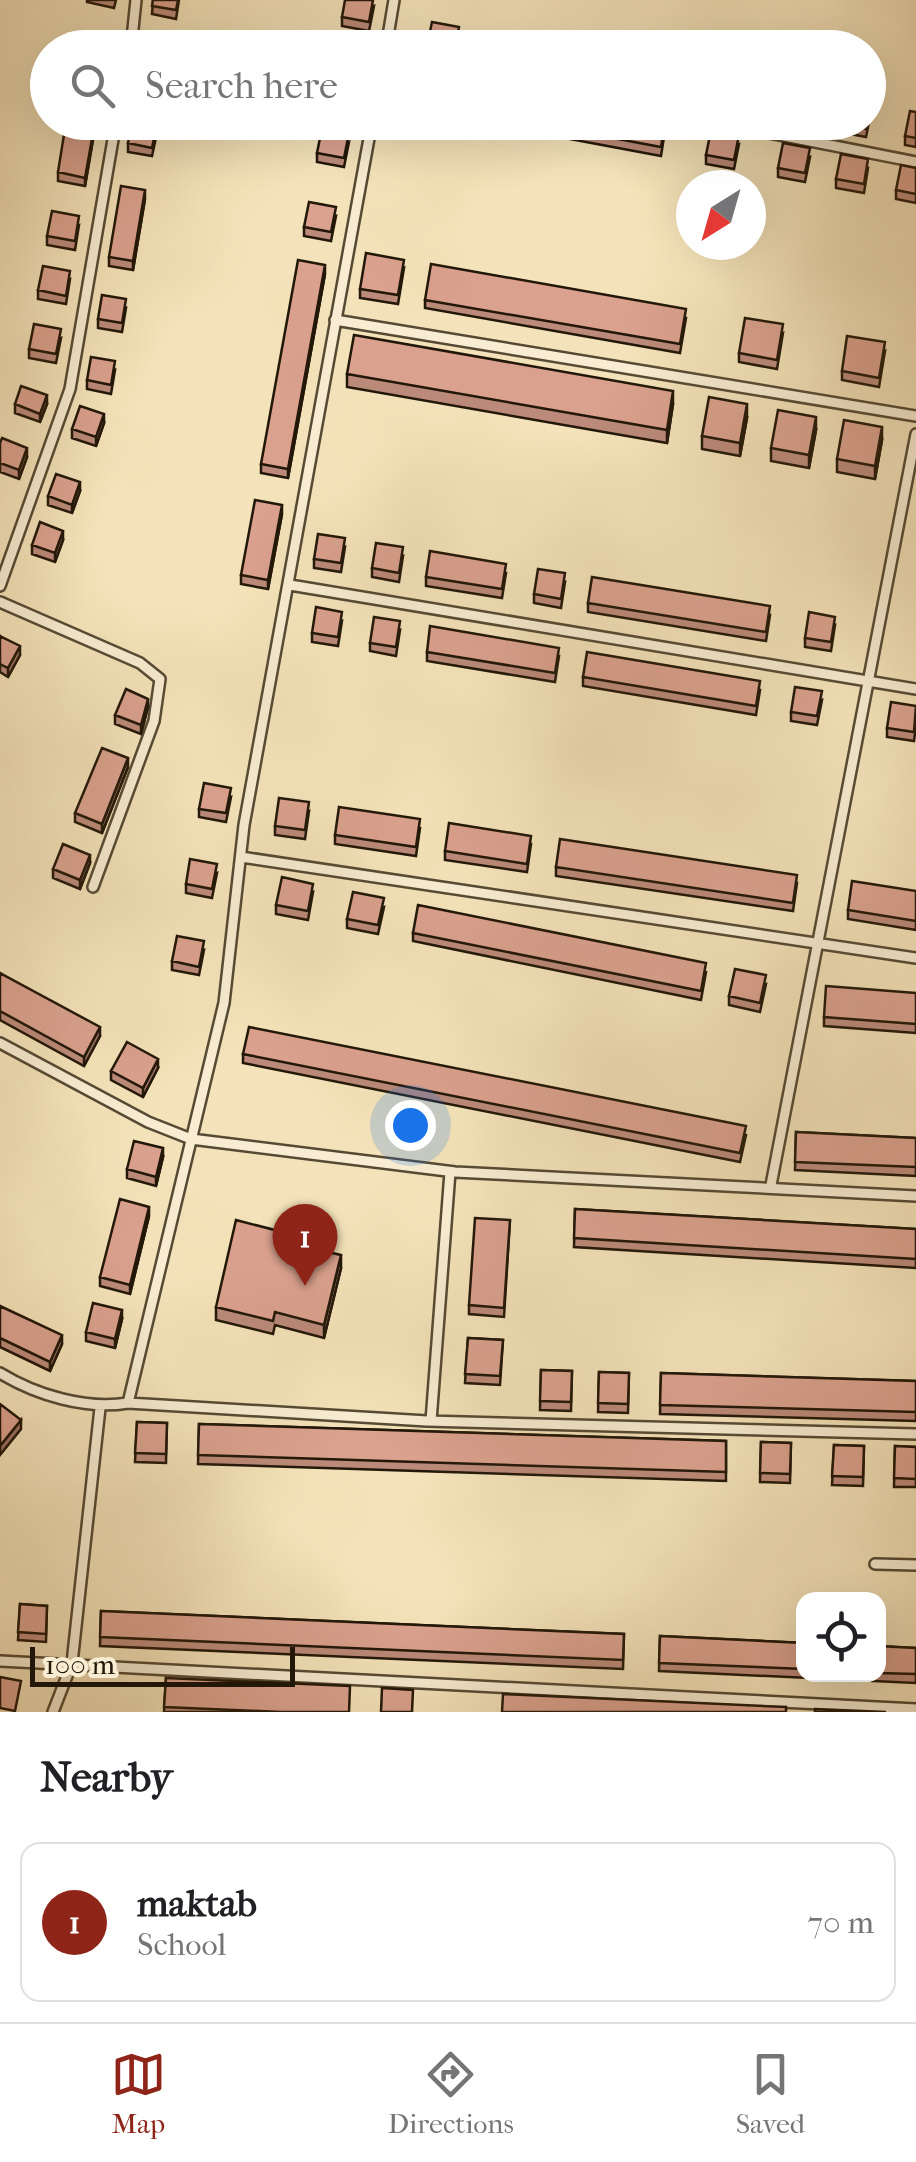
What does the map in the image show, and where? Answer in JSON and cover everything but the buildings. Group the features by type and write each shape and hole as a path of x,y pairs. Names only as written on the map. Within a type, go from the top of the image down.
{"lane":[{"path":"133,30 136,0"},
{"path":"389,30 394,0"},
{"path":"0,586 70,389 113,140"},
{"path":"128,1402 224,1003 241,857 369,140"},
{"path":"804,140 916,162"},
{"path":"335,320 916,416"},
{"path":"771,1185 916,434"},
{"path":"290,585 916,689"},
{"path":"0,602 140,662 160,679 154,720 93,887"},
{"path":"241,857 916,958"},
{"path":"0,1043 148,1122 191,1139 450,1172 771,1185 916,1196"},
{"path":"432,1420 450,1172"},
{"path":"0,1373 20,1386 100,1408 128,1402 432,1420 916,1434"},
{"path":"53,1712 72,1663 100,1408"},
{"path":"875,1564 916,1565"},
{"path":"0,1661 916,1708"}],"place":[{"name":"maktab","path":"305,1286"}]}
